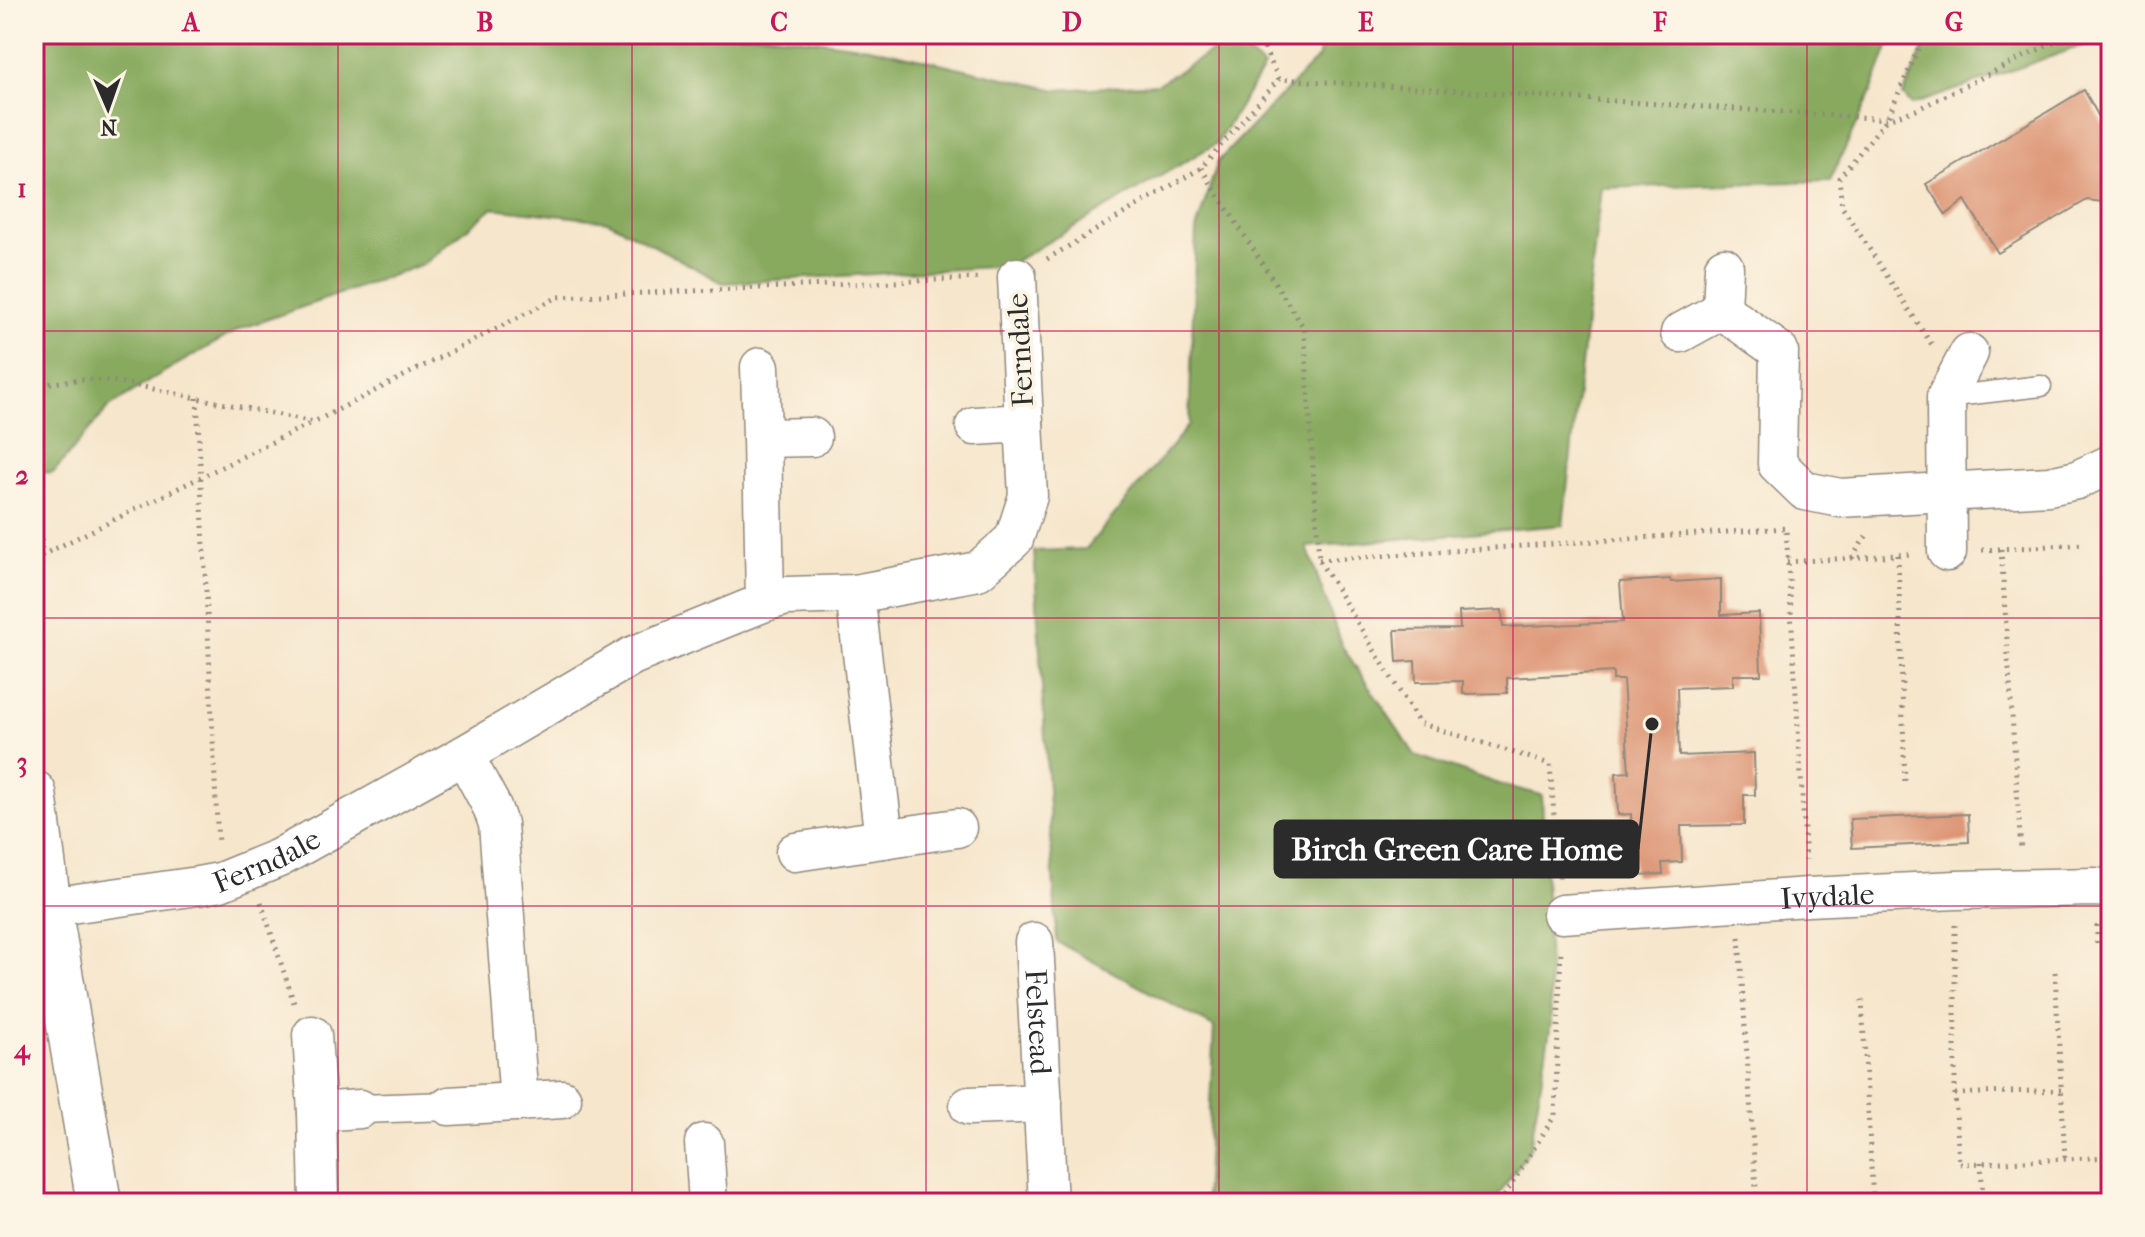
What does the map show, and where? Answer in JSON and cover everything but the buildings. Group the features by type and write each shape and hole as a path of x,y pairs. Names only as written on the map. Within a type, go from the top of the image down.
{"street":[{"path":"1722,310 1724,267"},
{"name":"Ferndale","path":"49,907 236,876 279,858 464,755 632,656 765,602 787,596 855,594 978,571 1014,539 1028,496 1017,277"},
{"path":"1680,333 1722,310"},
{"path":"1722,310 1779,351 1777,464 1805,491 1840,498 2049,486 2077,480 2111,464"},
{"path":"1947,552 1946,397 1969,353"},
{"path":"760,367 765,602"},
{"name":"Ferndale","path":"975,426 1024,423"},
{"path":"762,438 812,437"},
{"path":"855,594 884,839"},
{"path":"464,755 498,824 519,1102"},
{"path":"34,793 49,907 99,1203"},
{"path":"795,852 957,828"},
{"name":"Ivydale","path":"1562,914 1808,897 2106,886"},
{"name":"Felstead","path":"1034,942 1048,1203"},
{"path":"312,1035 319,1203"},
{"path":"317,1112 562,1099"},
{"name":"Felstead","path":"969,1106 1043,1103"},
{"path":"704,1143 708,1203"}],"lane":[{"path":"1946,397 2041,386"}],"path":[{"path":"1257,34 1279,79"},
{"path":"1925,34 1887,119 1839,178 1842,207 1932,344 1946,397"},
{"path":"1279,79 1887,119 1916,110 2062,38 2111,35"},
{"path":"34,559 314,422 558,297 1017,277 1201,168 1279,79"},
{"path":"1201,168 1304,328 1319,560 1419,723 1550,764 1562,914 1555,1115 1500,1203"},
{"path":"34,282 44,320 34,352"},
{"path":"34,386 80,379 119,382 314,422"},
{"path":"197,398 201,477 236,876 297,1012 312,1035"},
{"path":"34,412 38,421 42,555 34,617"},
{"path":"1319,560 1786,528 1808,897"},
{"path":"2001,549 2023,888"},
{"path":"1898,555 1905,785"},
{"path":"1956,890 1955,1094 1959,1164 2111,1157"},
{"path":"1737,903 1757,1203"},
{"path":"2055,972 2065,1159"},
{"path":"1862,1000 1873,1203"},
{"path":"1955,1094 2061,1090"},
{"path":"1981,1162 1983,1203"}],"green space":[{"path":"34,34 765,34 869,47 1057,90 1157,84 1231,40 1264,67 1217,143 1007,266 723,283 608,221 492,208 424,264 240,329 157,376 108,408 53,473 34,471 34,401 41,400 52,338 34,324 34,287 43,275 34,240"},
{"path":"1319,34 1893,34 1872,90 1830,181 1601,188 1563,525 1307,547 1342,646 1415,755 1502,785 1542,795 1551,1023 1530,1148 1493,1203 1205,1203 1214,1027 1057,942 1034,551 1086,549 1189,425 1196,230 1218,161 1319,57"},
{"path":"1930,34 2111,34 2111,47 2093,42 1912,105 1903,95"}],"place":[{"name":"Birch Green Care Home","path":"1652,724"}]}
